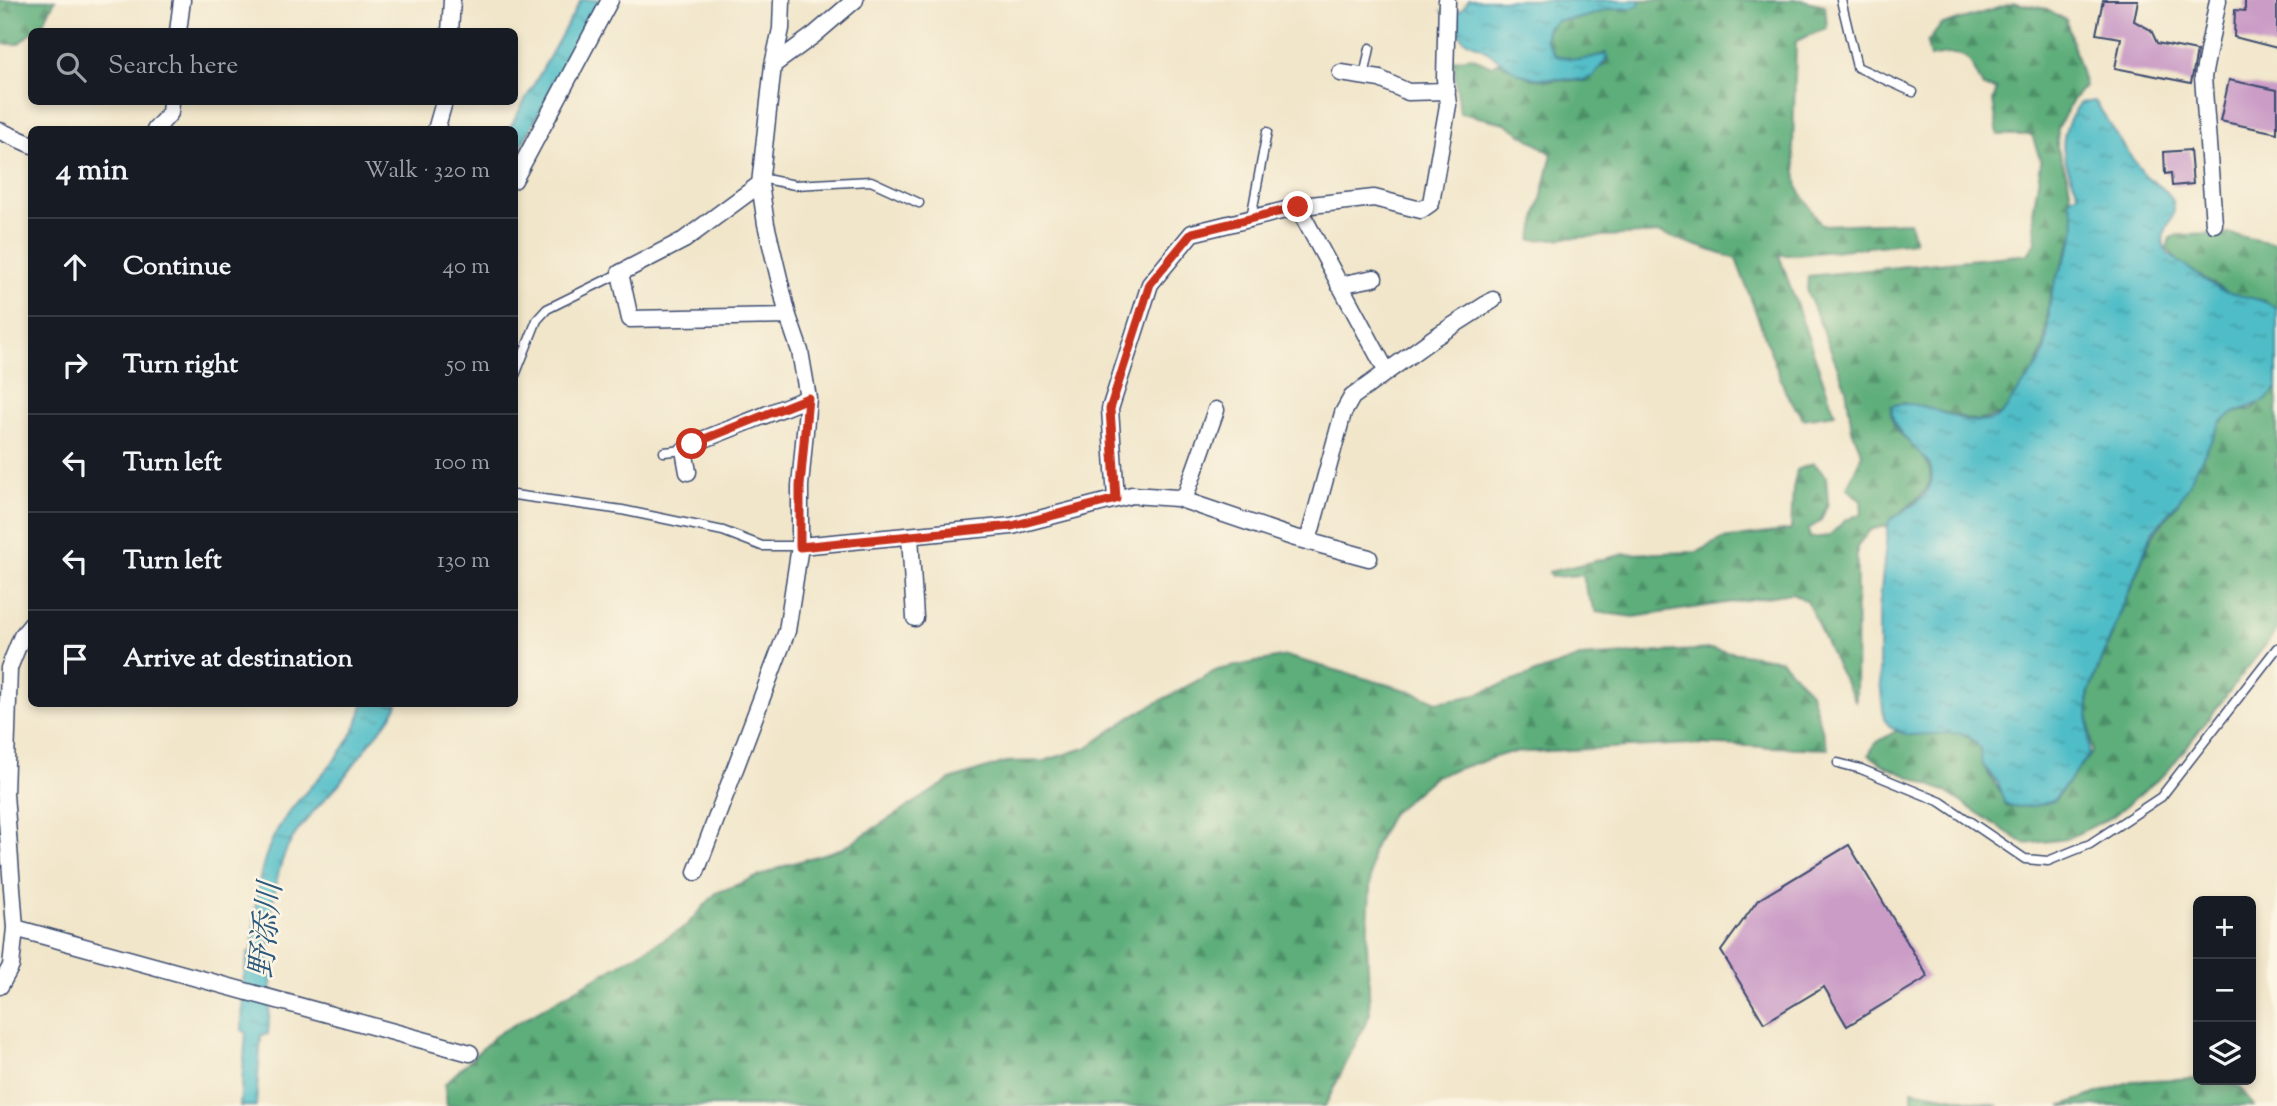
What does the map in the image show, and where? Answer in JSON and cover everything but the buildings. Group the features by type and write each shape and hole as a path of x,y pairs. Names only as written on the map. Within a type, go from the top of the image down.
{"street":[{"path":"178,28 182,0"},
{"path":"450,28 452,0"},
{"path":"518,172 610,0"},
{"path":"696,872 787,631 800,547 800,486 808,398 800,351 788,316 766,224 761,181 773,65 781,29 782,0"},
{"path":"773,65 855,0"},
{"path":"1116,499 1110,409 1150,284 1192,233 1298,207 1374,198 1421,210 1430,203 1448,105 1447,0"},
{"path":"2214,224 2203,77 2218,0"},
{"path":"1341,73 1380,79 1408,92 1447,91"},
{"path":"159,126 170,113 171,105"},
{"path":"437,126 443,105"},
{"path":"0,131 28,143"},
{"path":"761,181 684,240 620,273 630,318 788,316"},
{"path":"1298,207 1387,372"},
{"path":"1339,285 1374,278"},
{"path":"1308,541 1343,413 1352,397 1493,300"},
{"path":"688,472 684,450 692,444 808,398"},
{"path":"1184,500 1216,410"},
{"path":"800,547 1012,526 1132,495 1177,498 1369,558"},
{"path":"910,536 915,618"},
{"path":"0,986 10,966 15,928 5,794 9,668 22,636 28,629"},
{"path":"15,928 470,1053"}],"lane":[{"path":"1841,0 1857,67 1913,92"},
{"path":"1364,77 1370,48"},
{"path":"1251,218 1267,132"},
{"path":"761,181 796,185 871,181 919,203"},
{"path":"518,368 537,320 547,309 620,273"},
{"path":"664,452 684,450"},
{"path":"518,496 622,510 723,531 762,546 800,547"},
{"path":"1838,764 1861,769 1941,802 2025,859 2048,861 2090,844 2161,797 2277,648"}],"green space":[{"path":"0,0 55,0 43,23 37,28 28,28 28,36 18,44 0,44"},
{"path":"1640,0 1802,0 1825,5 1827,28 1796,41 1793,146 1798,188 1821,225 1910,222 1915,242 1779,255 1835,414 1803,419 1786,393 1736,259 1660,233 1531,240 1552,154 1505,123 1460,113 1453,60 1471,57 1492,66 1499,62 1533,79 1585,81 1607,62 1606,53 1582,60 1560,57 1552,52 1546,43 1547,30 1556,20 1578,19 1609,9 1632,8 1638,6"},
{"path":"2015,3 2047,9 2066,20 2085,86 2072,101 2058,128 2057,147 2068,178 2076,229 2050,295 2044,346 2034,372 2002,414 1978,421 1903,403 1891,406 1894,425 1918,450 1931,475 1929,484 1918,498 1889,525 1870,530 1857,546 1856,702 1807,601 1792,593 1634,617 1596,612 1586,591 1583,575 1551,577 1549,572 1625,554 1697,552 1722,539 1791,530 1797,470 1814,463 1826,477 1828,503 1821,520 1808,530 1810,538 1829,536 1844,521 1862,513 1861,501 1847,488 1862,454 1852,430 1846,388 1807,291 1808,276 2028,254 2036,242 2033,213 2041,162 2032,135 1998,135 1993,100 1997,89 1983,87 1965,57 1952,54 1930,57 1927,43 1941,25"},
{"path":"2230,234 2277,244 2277,308 2265,301 2232,295 2178,262 2167,248 2170,238 2178,235"},
{"path":"2277,389 2277,630 2167,772 2112,817 2067,839 2025,844 1944,791 1887,767 1869,755 1874,744 1896,731 1910,734 1960,732 1979,744 1986,770 2007,807 2054,801 2092,752 2089,693 2151,538 2176,506 2220,423 2233,413 2252,409"},
{"path":"1712,649 1781,660 1811,693 1828,749 1691,744 1508,753 1435,776 1391,814 1372,852 1367,943 1370,1014 1325,1106 447,1106 445,1084 496,1035 685,927 716,893 787,865 843,848 950,780 1006,762 1044,761 1088,747 1132,716 1217,670 1286,656 1413,692 1437,702 1471,696 1580,657"},
{"path":"2193,1078 2193,1085 2234,1085 2241,1088 2254,1106 2061,1106 2132,1081"},
{"path":"1912,1090 2000,1106 1915,1106"}],"water":[{"path":"581,0 600,0 518,151 518,126 511,126"},
{"path":"1469,0 1640,0 1639,5 1633,8 1610,9 1581,18 1558,20 1548,27 1545,39 1556,56 1580,60 1606,54 1608,56 1594,76 1584,80 1535,78 1518,73 1479,46 1464,40 1459,33 1459,19 1443,11 1461,10"},
{"path":"2095,101 2144,174 2172,199 2173,214 2163,239 2169,255 2220,289 2264,302 2277,309 2277,389 2265,401 2234,413 2221,422 2181,498 2152,533 2088,694 2089,755 2053,801 2035,806 2012,807 2004,802 1998,783 1982,764 1980,748 1968,735 1908,735 1891,728 1884,719 1879,671 1879,609 1888,525 1890,520 1922,498 1928,490 1932,473 1929,463 1894,422 1892,406 1918,405 1971,421 1996,418 2036,368 2046,343 2052,291 2073,237 2074,214 2069,201 2072,196 2079,194 2065,157 2064,138 2080,103"},
{"name":"野添川","path":"362,707 396,707 342,780 303,824 280,866 274,896 269,958 273,958 268,1034 261,1035 256,1106 240,1106 246,1033 242,1030 243,982 248,952 252,952 257,893 263,864 274,836 285,818 336,758 357,724"}],"route":[{"path":"692,444 808,398 800,486 800,547 1012,526 1116,499 1110,409 1150,284 1192,233 1298,207"}]}
